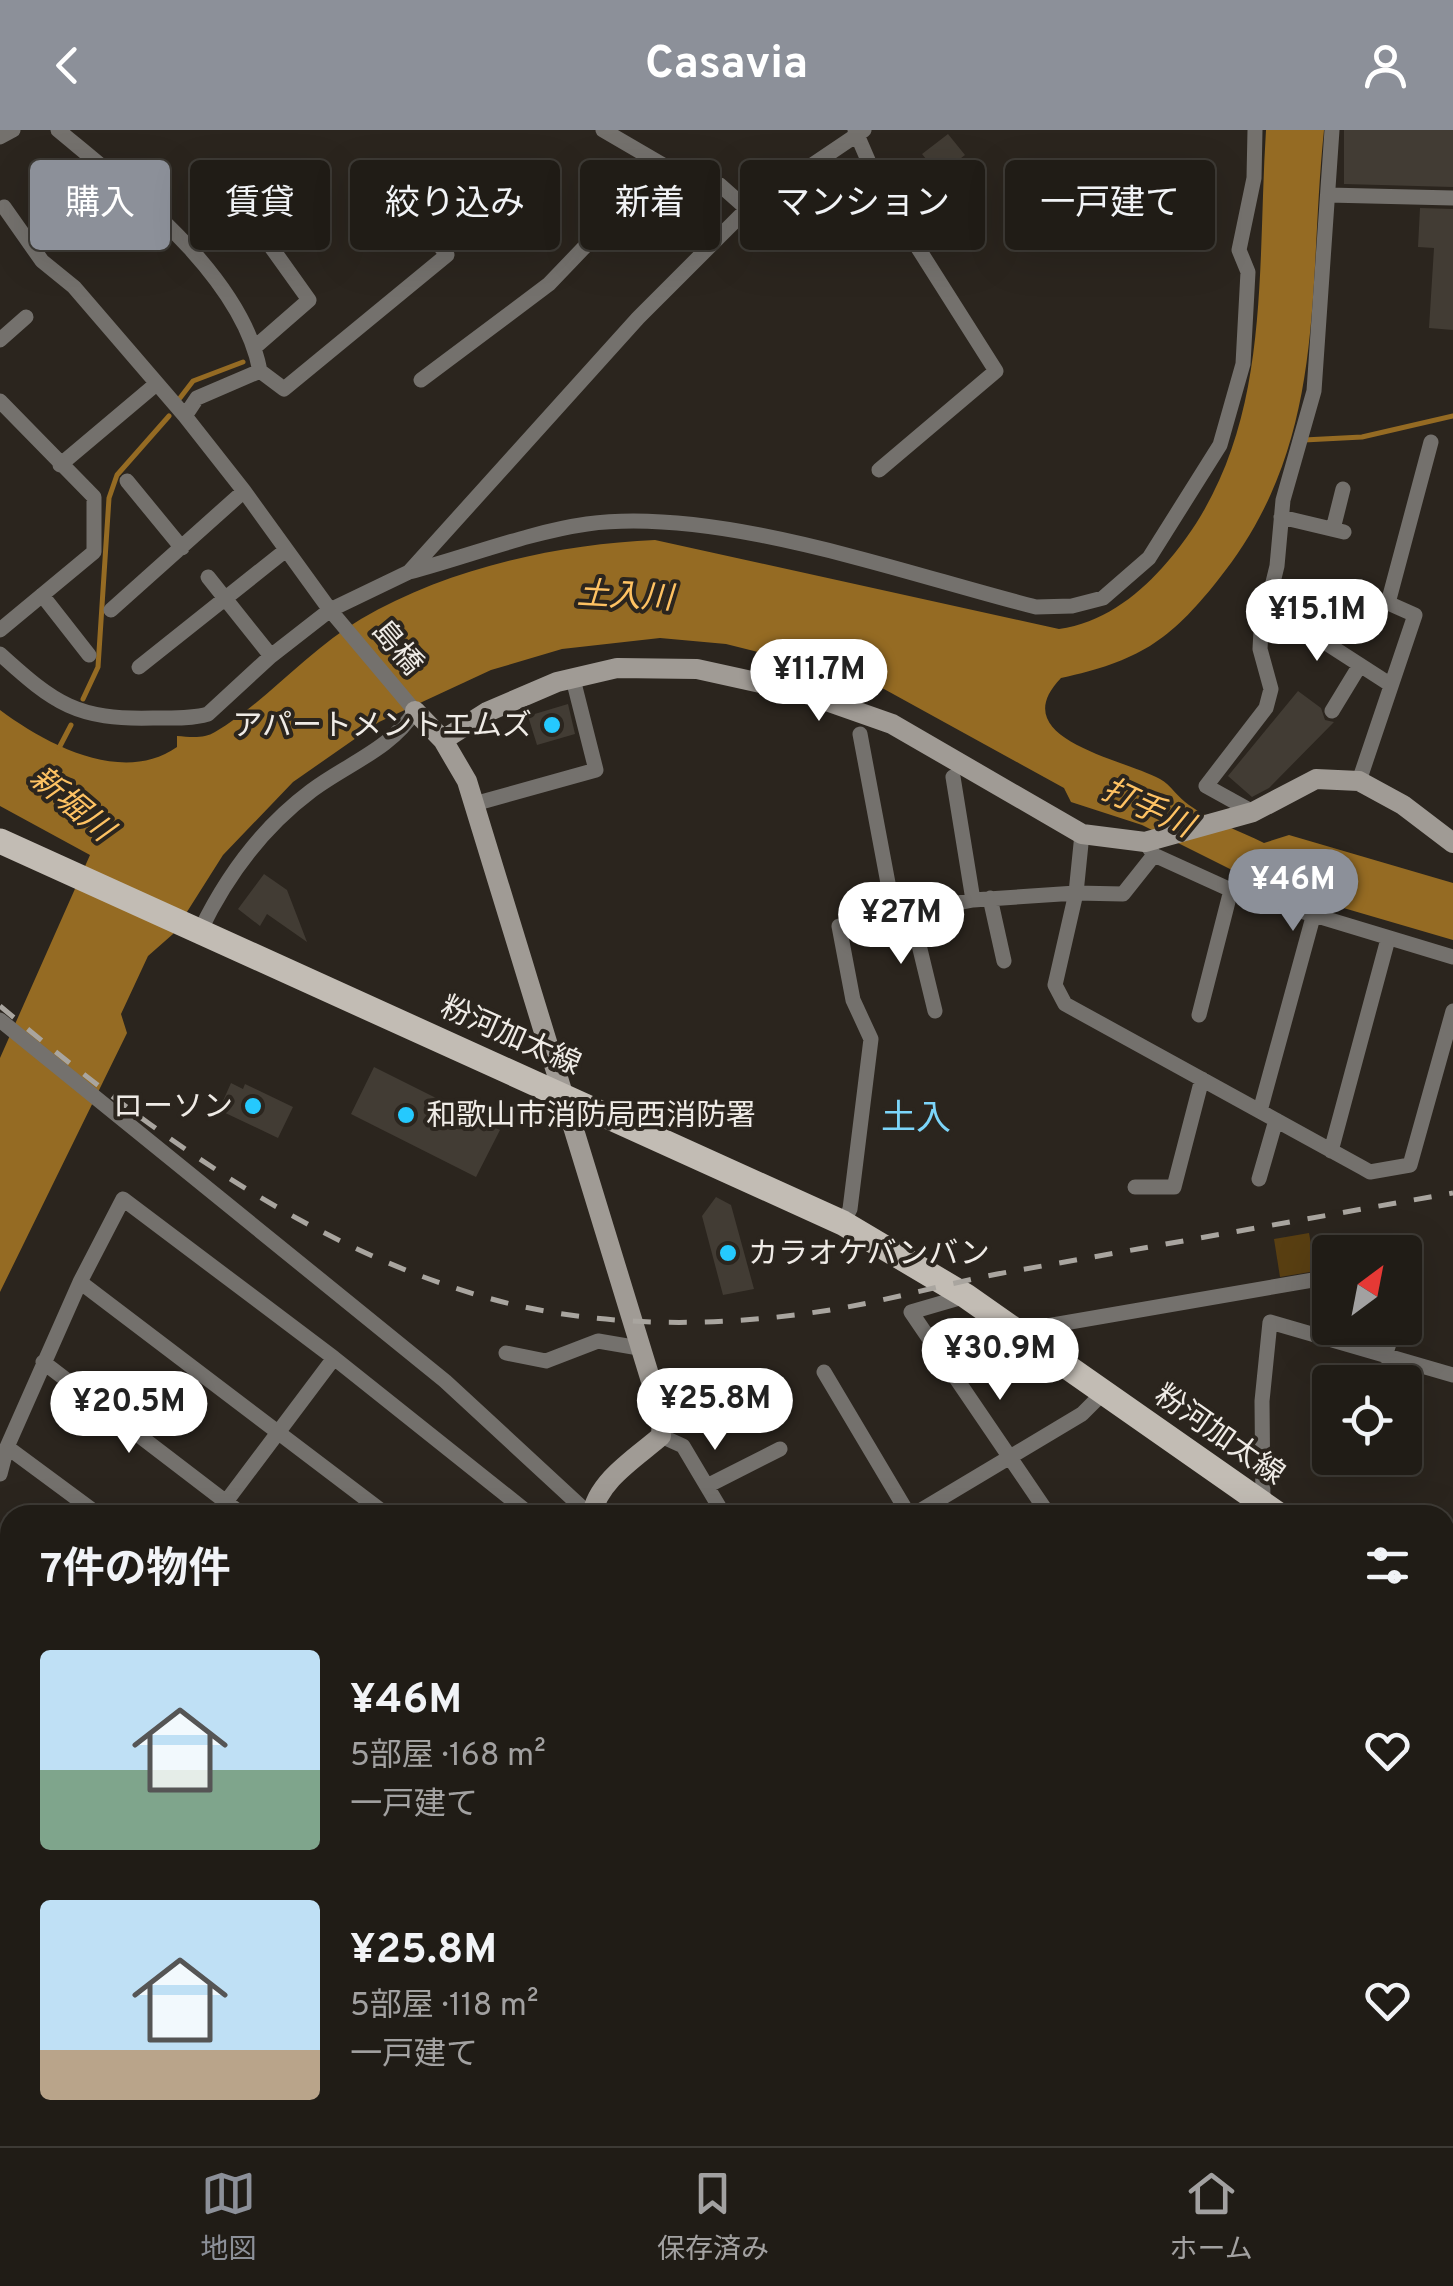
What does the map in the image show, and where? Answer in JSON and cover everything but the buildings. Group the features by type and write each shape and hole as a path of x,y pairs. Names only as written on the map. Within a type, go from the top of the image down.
{"main road":[{"name":"粉河加太線","path":"0,841 843,1223 966,1296 1264,1505"}],"street":[{"path":"0,137 13,130"},
{"path":"58,130 163,217 240,313 255,347 260,371 284,389 447,255 443,250"},
{"path":"603,130 655,160"},
{"path":"0,654 46,696 66,708 107,720 208,714 270,656 334,614 410,572 585,524 650,521 775,538 1036,607 1072,606 1102,598 1150,558 1184,509 1220,445 1243,364 1248,272 1239,250 1254,178 1255,130"},
{"path":"1253,812 1206,786 1266,708 1270,689 1260,650 1277,566 1281,517 1314,390 1332,130"},
{"path":"818,160 859,132 880,188 996,371 879,470"},
{"path":"720,185 740,203"},
{"path":"1328,195 1453,198"},
{"name":"島橋","path":"4,207 42,260 74,287 184,416 334,614 416,711"},
{"path":"410,572 638,318 740,216"},
{"path":"255,347 309,300 274,250"},
{"path":"421,380 549,284 582,250"},
{"path":"0,340 26,316"},
{"path":"184,416 197,398 260,371"},
{"path":"60,465 155,385"},
{"path":"0,401 94,497 94,552 0,630"},
{"path":"1358,780 1415,615 1388,603 1431,442"},
{"path":"127,481 182,548"},
{"path":"1281,517 1339,530 1344,489"},
{"path":"111,610 244,491"},
{"path":"139,667 286,550"},
{"path":"208,577 270,656"},
{"path":"42,595 89,655"},
{"path":"1267,604 1391,685"},
{"path":"1332,711 1360,665"},
{"path":"444,740 487,712 573,679 618,668 697,669 801,692 892,724 1082,834 1153,845 1231,890 1313,918 1453,957"},
{"path":"474,804 596,770 573,679"},
{"path":"200,931 219,892 258,841 310,792 402,732 416,711 444,740 474,804 662,1417 661,1436 606,1486 593,1505"},
{"path":"860,734 902,914 936,1011"},
{"path":"953,777 982,899 1004,961"},
{"path":"843,1223 850,1208 870,1039 853,1000 838,926 982,899 1122,894 1153,845 1253,812 1316,780 1358,780 1403,805 1453,843"},
{"path":"1082,834 1076,893 1055,985 1065,1004 1370,1172 1410,1165 1453,1011"},
{"path":"1198,1015 1231,890"},
{"path":"1260,1111 1313,918"},
{"path":"1331,1151 1388,939"},
{"path":"0,1020 446,1381 580,1505"},
{"path":"1135,1187 1174,1187 1202,1079"},
{"path":"1259,1179 1276,1120"},
{"path":"0,1474 7,1447 43,1362 123,1199 334,1358 519,1505"},
{"path":"1018,1332 1312,1280"},
{"path":"80,1282 374,1505"},
{"path":"966,1296 910,1312 1042,1505"},
{"path":"1271,1505 1262,1401 1270,1322 1453,1375"},
{"path":"506,1353 546,1361 598,1341 639,1348"},
{"path":"1385,1356 1389,1345"},
{"path":"222,1505 334,1358"},
{"path":"43,1362 216,1505"},
{"path":"824,1372 905,1505"},
{"path":"928,1505 1082,1414 1104,1392"},
{"path":"661,1436 683,1446 719,1505"},
{"path":"7,1447 85,1505"},
{"path":"709,1486 780,1449"}],"shaded area":[{"path":"1309,1233 1312,1272 1280,1277 1274,1239"}],"water":[{"path":"1266,130 1324,130 1306,365 1296,420 1279,475 1254,528 1218,580 1184,619 1132,656 1061,678 1047,699 1047,717 1057,731 1075,744 1160,779 1198,811 1264,843 1289,835 1453,883 1453,940 1258,883 1142,825 1071,802 1064,788 884,689 814,666 726,644 660,638 562,649 491,670 379,722 293,782 223,855 173,934 148,956 121,1014 127,1033 0,1292 0,1058 90,855 0,806 0,710 40,736 86,756 133,762 156,758 177,747 177,736 197,737 215,732 341,632 394,601 503,562 618,542 655,540 1059,629 1103,615 1129,599 1162,568 1198,520 1224,469 1241,416 1252,361"}],"waterway":[{"path":"180,398 193,381 243,362"},
{"path":"83,699 98,667 109,498 117,475 169,416"},
{"path":"1304,440 1362,437 1453,416"},
{"name":"新堀川","path":"59,748 71,725"}],"railway":[{"path":"0,1006 173,1141 297,1218 429,1279 499,1301 589,1317 681,1322 819,1312 1008,1272 1453,1193"}],"place":[{"name":"アパートメントエムズ","path":"552,725"},
{"name":"ローソン","path":"253,1106"},
{"name":"和歌山市消防局西消防署","path":"406,1115"},
{"name":"カラオケバンバン","path":"728,1253"}],"district":[{"name":"土入","path":"916,1117"}],"water label":[{"name":"土入川","path":"625,595"},
{"name":"打手川","path":"1148,807"}]}
